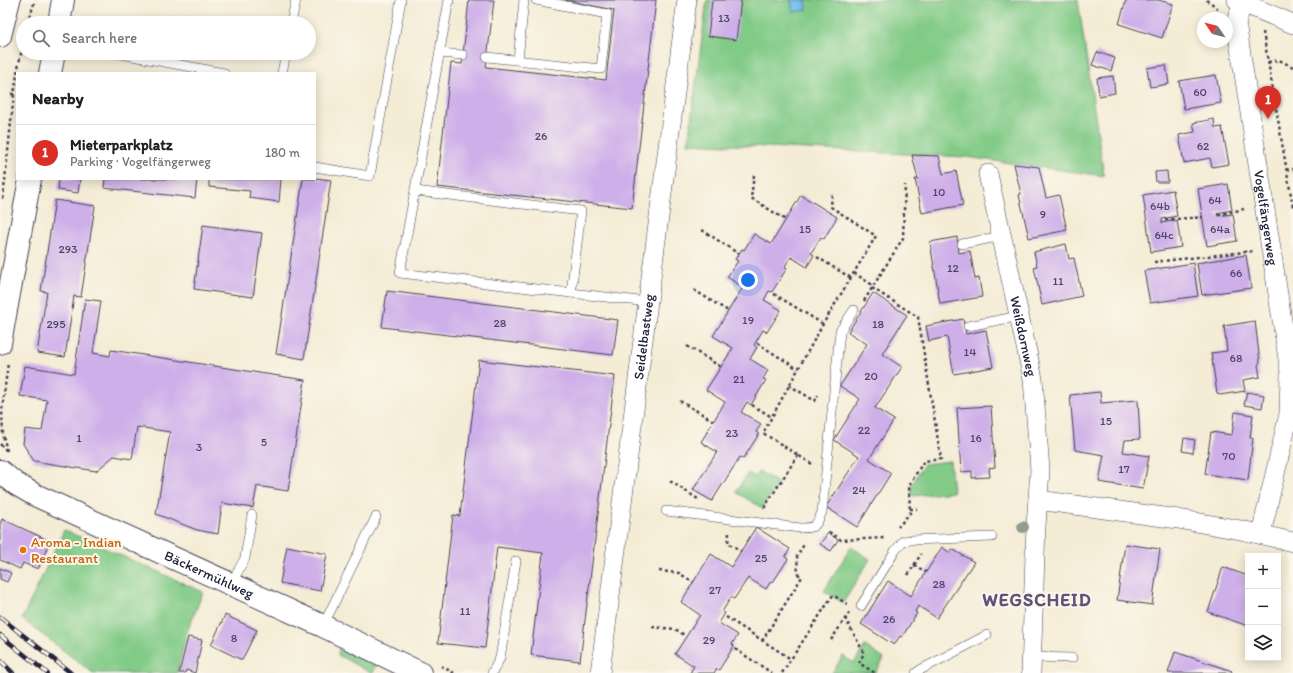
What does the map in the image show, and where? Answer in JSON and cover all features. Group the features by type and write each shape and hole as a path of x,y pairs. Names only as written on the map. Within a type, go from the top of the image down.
{"street":[{"path":"0,36 9,0"},
{"path":"60,16 63,0"},
{"name":"Seidelbastweg","path":"600,673 687,0"},
{"path":"1240,1 1293,24"},
{"name":"Vogelfängerweg","path":"1240,1 1236,22 1290,372 1289,414 1261,534"},
{"path":"50,72 53,60"},
{"name":"Weißdornweg","path":"988,174 1033,379 1040,470 1031,665"},
{"path":"4,352 12,277 30,180"},
{"path":"0,298 12,277"},
{"name":"Bäckermühlweg","path":"0,470 16,484 35,495 323,626 420,673"},
{"path":"1038,500 1178,519 1241,530 1293,542"}],"lane":[{"path":"293,16 296,0"},
{"path":"316,167 370,176 401,0"},
{"path":"449,0 400,273 648,302"},
{"path":"518,60 524,0"},
{"path":"487,57 601,69 607,14 536,0"},
{"path":"440,52 463,55"},
{"path":"154,60 219,72"},
{"path":"282,72 285,60"},
{"path":"415,191 581,211 571,293"},
{"path":"962,244 1002,236"},
{"path":"666,511 800,528 814,526 822,512 840,331 854,310"},
{"path":"968,326 1020,316"},
{"path":"231,584 245,558 252,515"},
{"path":"323,626 376,517"},
{"path":"861,606 894,551 903,541 992,537"},
{"path":"492,673 500,658 516,561"},
{"path":"916,673 987,635"},
{"path":"1031,665 1072,658"}],"path":[{"path":"30,16 35,0"},
{"path":"1206,0 1214,5 1220,12"},
{"path":"1266,27 1262,30 1293,207"},
{"path":"17,72 20,60"},
{"path":"1268,62 1279,60 1293,67"},
{"path":"2,204 12,94 16,78"},
{"path":"1286,170 1293,169"},
{"path":"754,175 752,198 786,220"},
{"path":"854,310 863,303 903,238 905,185"},
{"path":"826,473 763,433 788,385 876,236 831,207 832,193"},
{"path":"1218,215 1245,209"},
{"path":"1165,220 1203,217"},
{"path":"702,230 739,254"},
{"path":"1154,262 1259,251"},
{"path":"817,257 851,278"},
{"path":"854,273 918,317 941,459 924,461 909,485 910,513 889,538"},
{"path":"694,290 728,311"},
{"path":"774,294 823,324"},
{"path":"757,343 798,369"},
{"path":"687,346 721,367"},
{"path":"0,444 7,451 2,435 4,352"},
{"path":"788,385 815,401 823,387 834,394"},
{"path":"680,400 714,421"},
{"path":"752,405 772,417"},
{"path":"755,522 798,456"},
{"path":"910,509 917,509"},
{"path":"762,641 802,577 798,574 798,556 810,537 814,526 841,540 897,537 903,541"},
{"path":"908,576 931,539"},
{"path":"914,565 926,572"},
{"path":"659,571 679,573 694,582"},
{"path":"782,673 832,595 852,608 831,640"},
{"path":"726,617 791,659"},
{"path":"845,618 864,653 859,663 875,673"},
{"path":"652,626 675,629 686,636"},
{"path":"735,650 772,673"}],"green space":[{"path":"707,0 1078,0 1104,176 966,157 688,143"},
{"path":"950,461 953,492 912,496 911,486 924,464"},
{"path":"759,471 778,483 762,508 736,492 748,473 755,477"},
{"path":"64,530 203,592 187,632 177,673 93,673 22,619"},
{"path":"851,547 870,559 843,603 824,591"},
{"path":"865,646 884,659 875,673 832,673 843,656 854,663"},
{"path":"339,648 376,666 373,673 338,655"}],"water":[{"path":"791,0 806,0 807,10 793,12"}],"building":[{"path":"469,0 494,0 486,67 606,80 614,10 565,0 656,0 632,208 437,187 451,63 462,64"},
{"path":"712,0 741,0 736,40 708,36"},
{"path":"1126,0 1158,0 1173,4 1162,38 1119,24"},
{"path":"1097,52 1115,58 1111,71 1092,65"},
{"path":"1166,65 1169,84 1150,87 1147,68"},
{"path":"1216,75 1221,103 1184,109 1179,81"},
{"path":"1113,76 1115,93 1099,96 1097,78"},
{"path":"1214,119 1215,128 1222,127 1229,164 1212,167 1210,158 1184,163 1179,135 1195,132 1193,123"},
{"path":"912,155 939,156 943,174 956,171 963,205 922,213 915,179 918,179"},
{"path":"1014,164 1039,167 1046,198 1059,195 1067,230 1029,238 1019,195 1021,194"},
{"path":"1167,171 1168,182 1156,182 1155,172"},
{"path":"316,178 331,180 304,359 276,354 303,180 316,180"},
{"path":"59,180 80,180 78,193 58,190"},
{"path":"105,180 197,180 195,198 104,188"},
{"path":"209,180 281,180 279,202 249,198 250,191 209,187"},
{"path":"1228,184 1232,210 1217,213 1218,216 1233,214 1237,241 1207,246 1198,189"},
{"path":"1173,190 1177,216 1162,219 1162,223 1177,220 1181,247 1151,252 1143,195"},
{"path":"801,195 837,217 824,239 821,237 811,253 814,255 807,267 791,257 785,266 787,268 772,292 769,291 764,300 781,310 767,332 763,330 754,345 757,347 750,359 768,370 763,379 766,380 751,405 747,402 741,412 761,424 756,432 759,434 743,459 740,457 712,501 693,490 717,452 701,442 725,402 706,390 733,348 713,336 743,287 727,277 738,261 735,259 742,249 744,250 754,234 771,244"},
{"path":"55,200 95,206 81,297 74,296 65,357 37,353 47,292 41,291"},
{"path":"203,225 262,233 253,297 194,289"},
{"path":"957,237 959,253 970,251 975,279 979,278 982,297 940,304 930,242"},
{"path":"1066,244 1069,259 1074,258 1082,296 1042,305 1034,267 1037,266 1034,252"},
{"path":"1246,255 1251,288 1202,295 1197,263"},
{"path":"1193,263 1198,296 1150,303 1144,271"},
{"path":"387,291 618,320 613,355 382,327"},
{"path":"873,293 907,315 882,354 902,367 875,408 894,420 869,459 891,473 857,527 826,507 859,456 834,440 860,399 840,386 867,344 848,332"},
{"path":"85,299 101,301 93,353 110,356 111,350 305,380 288,491 257,486 253,508 222,503 218,534 197,530 156,514 170,432 137,427 132,459 114,456 96,471 34,461 23,444 25,429 42,431 47,400 20,396 25,366 74,374"},
{"path":"963,319 966,334 986,330 993,367 954,374 947,337 929,341 926,326"},
{"path":"1255,321 1260,362 1258,365 1260,377 1243,380 1245,391 1220,395 1217,393 1211,353 1227,351 1224,326"},
{"path":"479,360 615,376 580,661 531,655 543,553 497,547 485,648 438,643 453,515 460,516"},
{"path":"1100,392 1101,403 1138,400 1140,439 1125,440 1123,452 1149,456 1143,489 1099,482 1104,455 1075,450 1070,395"},
{"path":"1247,392 1264,395 1262,408 1244,405"},
{"path":"991,406 995,467 989,468 990,477 972,478 972,471 961,472 957,408"},
{"path":"1235,412 1253,415 1250,438 1253,438 1248,480 1205,474 1211,432 1232,435"},
{"path":"1184,438 1195,440 1193,453 1182,451"},
{"name":"Aroma - Indian Restaurant","path":"2,519 50,541 38,569 23,563 20,569 0,560 0,524"},
{"path":"756,527 790,549 785,557 788,559 773,582 771,581 766,589 748,578 734,599 731,597 722,612 725,613 719,623 738,635 732,644 734,646 719,670 717,669 714,673 690,673 694,666 675,654 700,615 681,602 711,554 731,567"},
{"path":"828,533 838,540 831,551 820,544"},
{"path":"1125,544 1160,549 1152,605 1117,600"},
{"path":"287,546 327,554 320,591 280,583"},
{"path":"942,547 950,553 952,549 974,562 937,618 918,606 915,612 917,613 902,637 900,636 894,645 861,624 888,581 911,596"},
{"path":"1223,567 1245,575 1245,625 1208,612"},
{"path":"0,568 11,573 7,582 0,579"},
{"path":"225,615 257,630 242,660 211,645"},
{"path":"188,637 202,640 195,673 186,670 185,673 179,673"},
{"path":"1175,652 1232,671 1231,673 1168,673"}],"railway":[{"path":"0,617 71,673"},
{"path":"0,635 47,673"},
{"path":"0,660 13,673"}],"place":[{"name":"Mieterparkplatz","path":"1268,119"},
{"name":"Aroma - Indian Restaurant","path":"23,550"}],"district":[{"name":"WEGSCHEID","path":"1037,600"}]}
